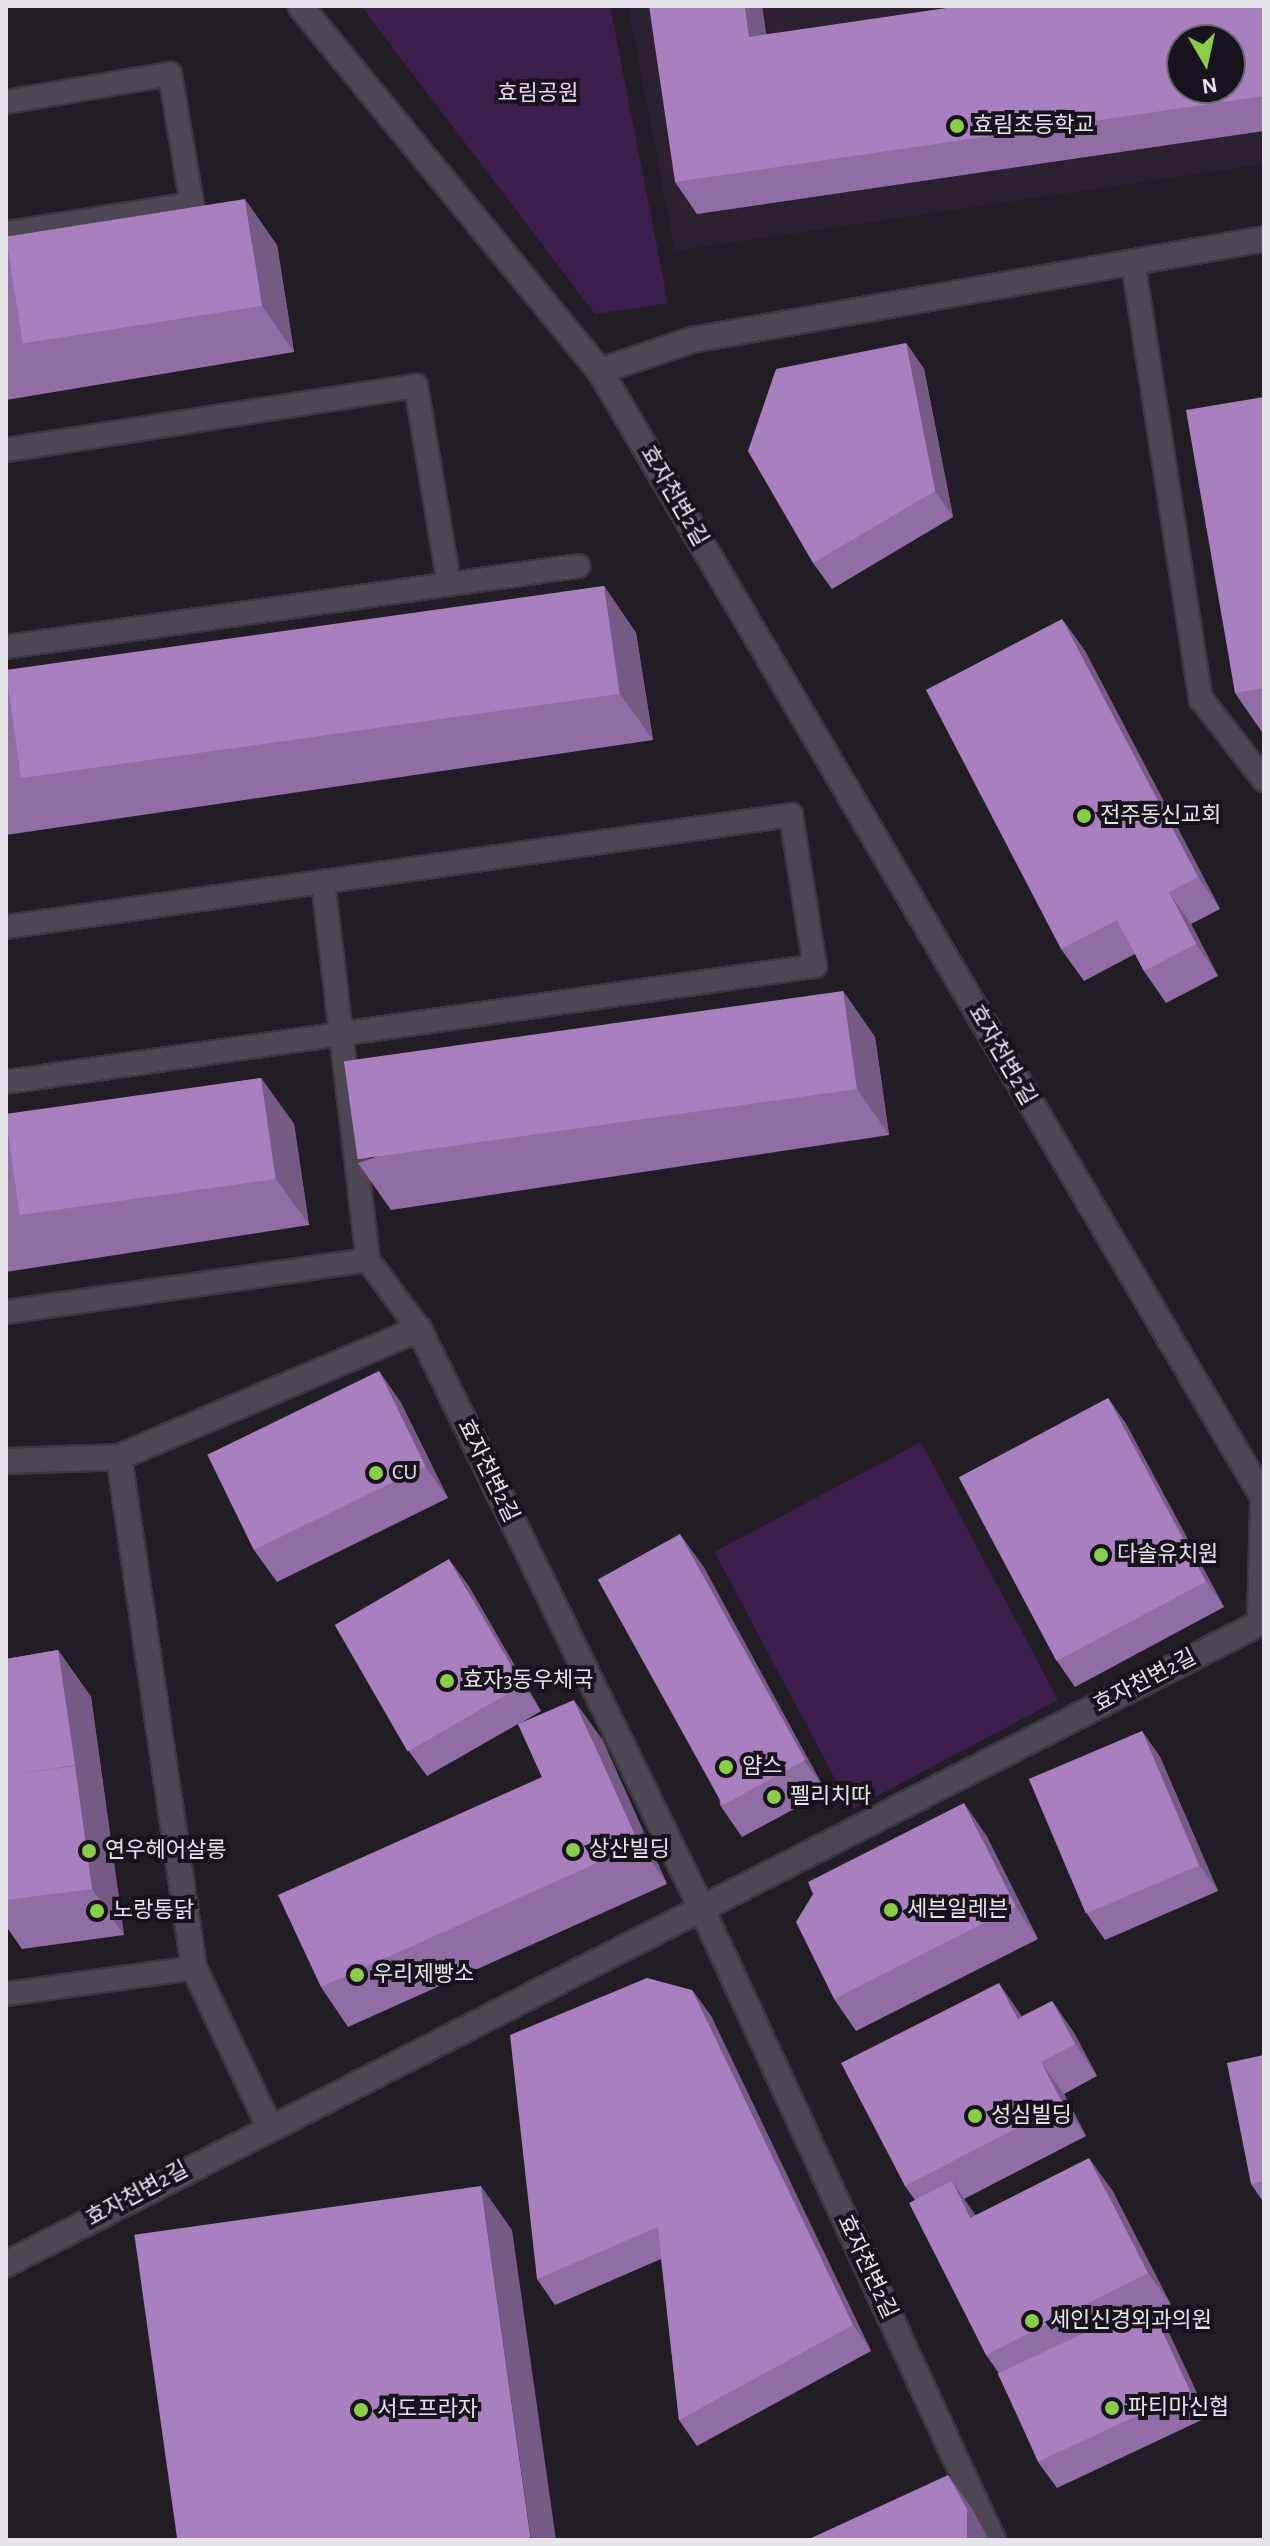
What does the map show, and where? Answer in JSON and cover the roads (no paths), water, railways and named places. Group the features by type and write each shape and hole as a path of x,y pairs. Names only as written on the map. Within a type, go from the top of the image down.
{"street":[{"name":"효자천변2길","path":"6,2264 268,2124 1260,1623 1263,1497 600,371 300,6"},
{"path":"600,371 692,340 1264,239"},
{"name":"효자천변2길","path":"419,1329 701,1907 993,2540"},
{"path":"6,1461 119,1457 419,1329"},
{"path":"119,1457 194,1968 268,2124"}],"lane":[{"path":"6,102 170,74 192,204 6,233"},
{"path":"1133,262 1201,699 1264,780"},
{"path":"6,450 416,386 449,584"},
{"path":"6,647 578,566"},
{"path":"6,927 791,815 815,966 6,1082"},
{"path":"323,882 368,1260 419,1329"},
{"path":"6,1312 368,1260"},
{"path":"6,1994 194,1968"}],"place":[{"name":"효림초등학교","path":"957,126"},
{"name":"전주동신교회","path":"1084,816"},
{"name":"CU","path":"376,1473"},
{"name":"다솔유치원","path":"1101,1555"},
{"name":"효자3동우체국","path":"447,1681"},
{"name":"얌스","path":"726,1767"},
{"name":"펠리치따","path":"774,1797"},
{"name":"상산빌딩","path":"573,1850"},
{"name":"연우헤어살롱","path":"89,1851"},
{"name":"세븐일레븐","path":"891,1910"},
{"name":"노랑통닭","path":"97,1911"},
{"name":"우리제빵소","path":"357,1975"},
{"name":"성심빌딩","path":"975,2116"},
{"name":"세인신경외과의원","path":"1032,2321"},
{"name":"파티마신협","path":"1112,2408"},
{"name":"서도프라자","path":"361,2410"}],"park label":[{"name":"효림공원","path":"538,94"}]}
